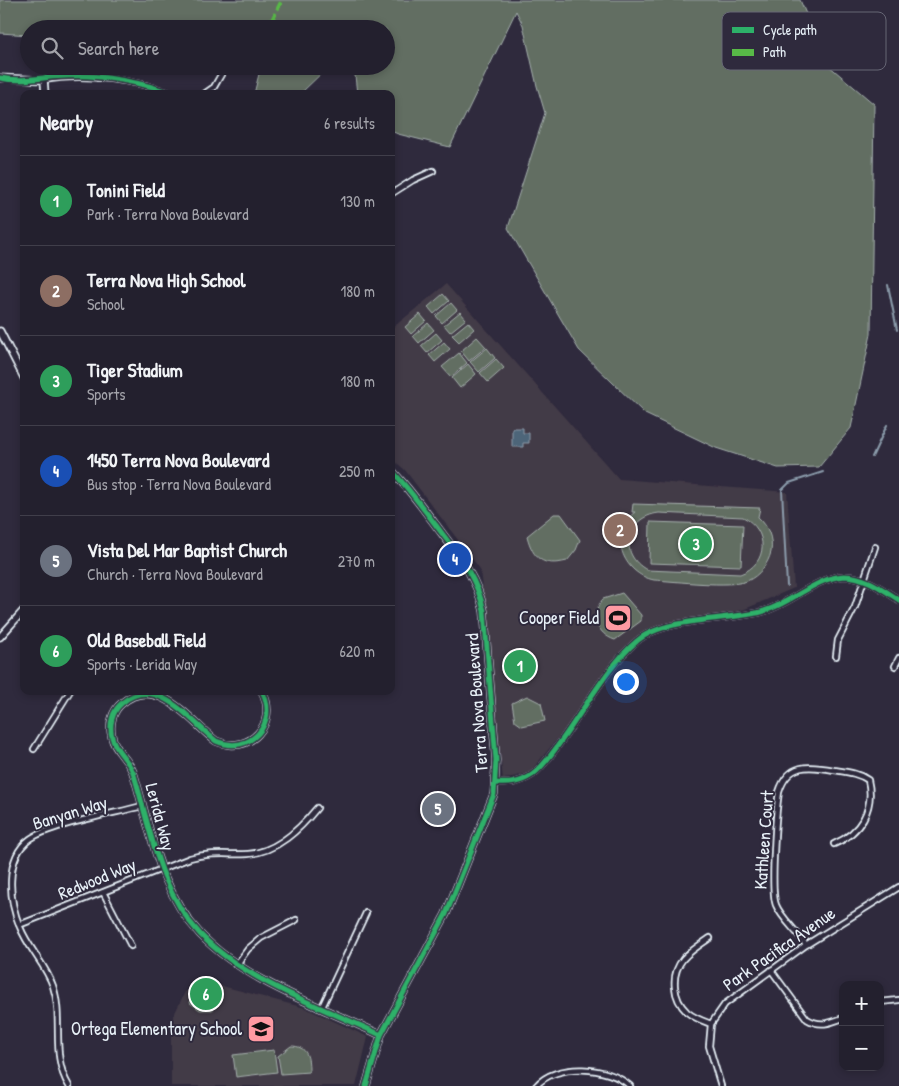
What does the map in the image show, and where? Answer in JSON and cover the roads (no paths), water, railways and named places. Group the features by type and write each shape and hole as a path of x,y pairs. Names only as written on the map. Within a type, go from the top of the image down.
{"street":[{"path":"210,90 214,87 221,75"},
{"path":"0,78 44,80 68,76 97,78 149,86 160,90"},
{"path":"44,80 45,90"},
{"path":"395,191 432,170"},
{"path":"0,331 20,370"},
{"name":"Terra Nova Boulevard","path":"366,1086 381,1035 446,914 486,817 496,783 496,749 484,617 478,588 462,560 410,491 395,474"},
{"path":"836,656 838,640 851,615 875,547"},
{"path":"496,783 517,782 539,769 631,646 645,635 721,616 768,610 822,582 838,577 864,580 899,600"},
{"path":"0,637 20,614"},
{"path":"895,666 899,658"},
{"path":"34,749 68,695"},
{"name":"Lerida Way","path":"133,695 116,709 112,716 111,729 116,747 132,768 161,869 171,892 192,924 217,950 266,982 381,1035"},
{"name":"Lerida Way","path":"155,695 166,698 216,741 234,746 249,742 260,731 267,708 263,695"},
{"name":"Kathleen Court","path":"806,945 780,912 774,894 778,792 784,778 796,770 806,767 819,767 860,775 868,780 870,788 869,802 861,826 848,838 834,844"},
{"name":"Banyan Way","path":"69,1086 60,1067 53,984 27,944 19,925 12,895 12,869 16,855 26,842 46,831 142,806"},
{"name":"Redwood Way","path":"19,925 161,869 206,854 259,852 297,831 317,808"},
{"name":"Park Pacifica Avenue","path":"711,1024 725,1004 771,970 806,945 899,887"},
{"path":"103,892 131,946"},
{"path":"322,1007 366,913"},
{"path":"237,964 248,949 260,938 296,920"},
{"path":"710,938 682,959 674,981 676,994 682,1006 692,1016 711,1024 709,1046 721,1086"},
{"path":"771,970 807,1019 826,1024 839,1019"},
{"path":"884,1002 899,1000"},
{"path":"536,1086 553,1074 596,1070 612,1073 630,1086"}],"water":[{"path":"512,428 523,428 523,433 529,433 529,443 523,443 523,447 512,447"}],"waterway":[{"path":"888,285 897,330"},
{"path":"872,457 887,425"},
{"path":"787,586 782,490 789,483 823,472"}],"place":[{"name":"Terra Nova High School","path":"620,530"},
{"name":"Tiger Stadium","path":"696,544"},
{"name":"1450 Terra Nova Boulevard","path":"455,559"},
{"name":"Cooper Field","path":"618,618"},
{"name":"Tonini Field","path":"520,666"},
{"name":"Vista Del Mar Baptist Church","path":"438,809"},
{"name":"Old Baseball Field","path":"206,994"},
{"name":"Ortega Elementary School","path":"261,1029"}]}
